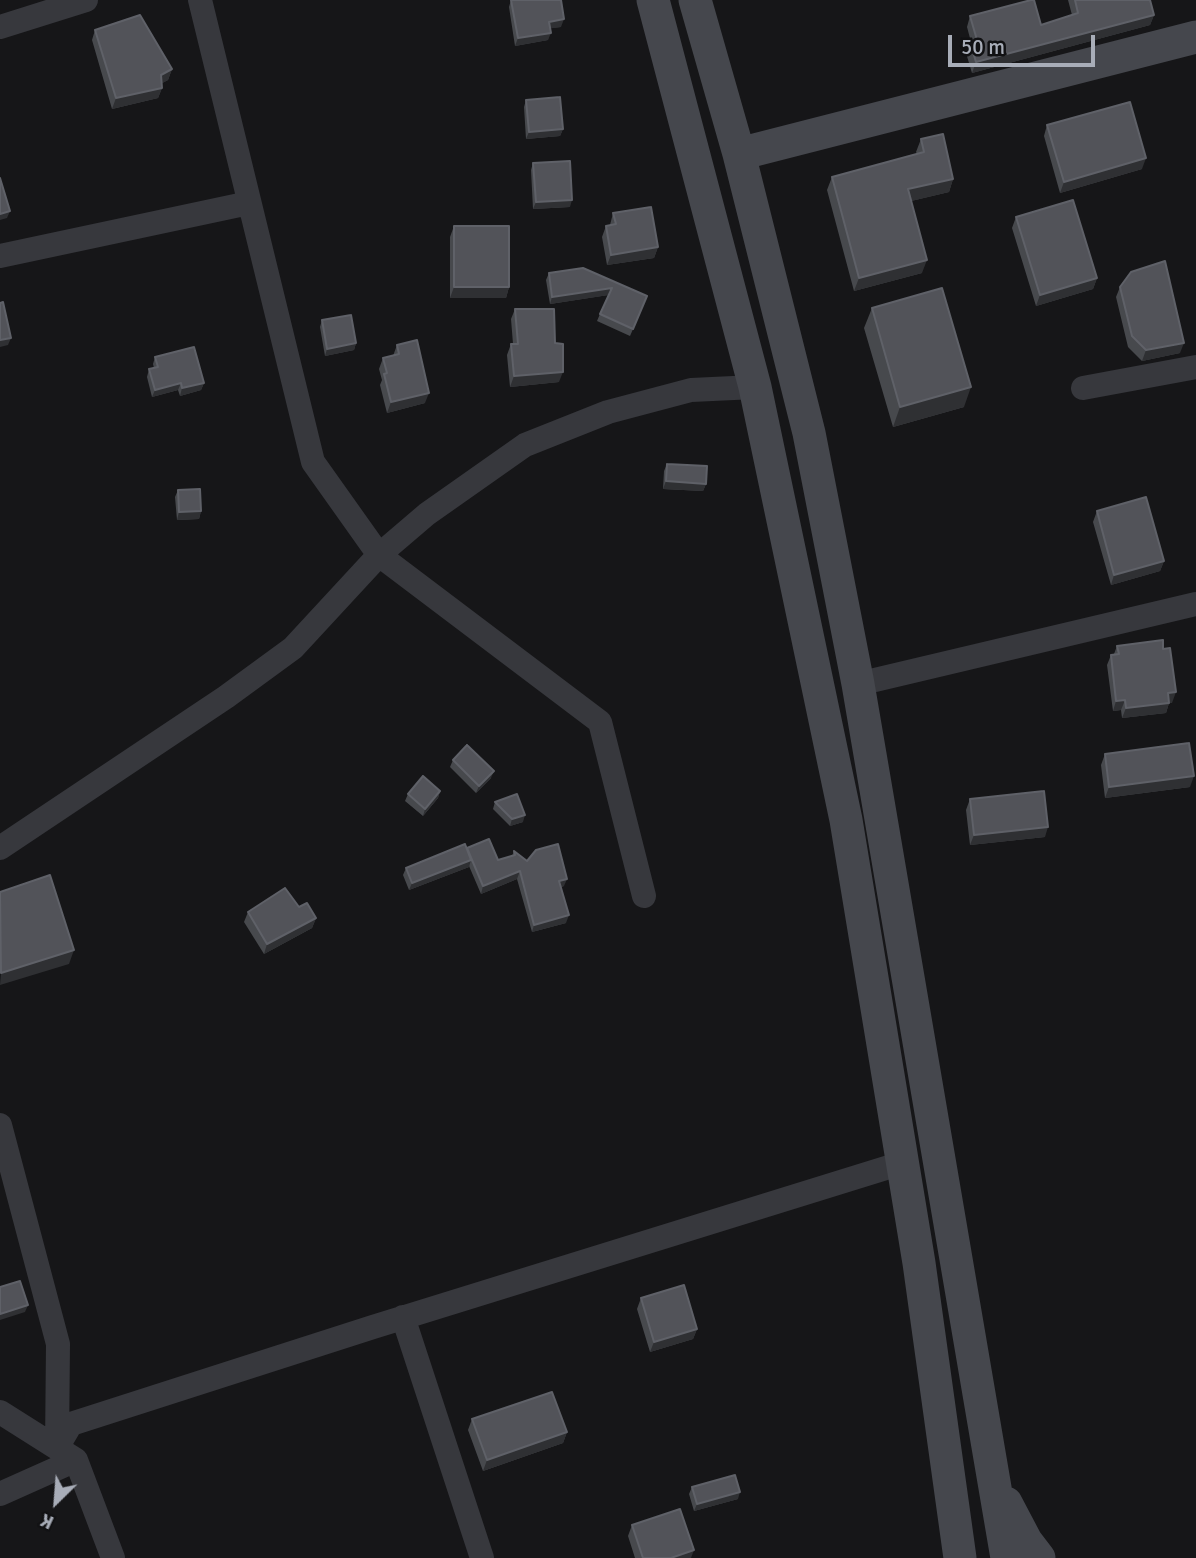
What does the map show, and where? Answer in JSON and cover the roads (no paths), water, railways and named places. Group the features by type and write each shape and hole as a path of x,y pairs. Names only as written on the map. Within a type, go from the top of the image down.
{"main road":[{"path":"653,0 755,387 846,820 919,1264 960,1558"},
{"path":"695,0 739,154 809,433 858,684 1007,1558"},
{"path":"739,154 1196,37"},
{"path":"995,1483 1026,1541 1039,1558"}],"street":[{"path":"0,27 86,0"},
{"path":"200,0 313,462 379,555 600,722 644,896"},
{"path":"0,256 249,203"},
{"path":"1083,388 1196,367"},
{"path":"0,848 226,697 293,648 379,555 427,514 526,445 608,412 691,390 755,387"},
{"path":"858,684 1196,604"},
{"path":"0,1125 58,1344 66,1454 113,1558"},
{"path":"0,1494 66,1454 71,1424 403,1317 902,1163"},
{"path":"403,1317 482,1558"},
{"path":"0,1412 66,1454"}]}
